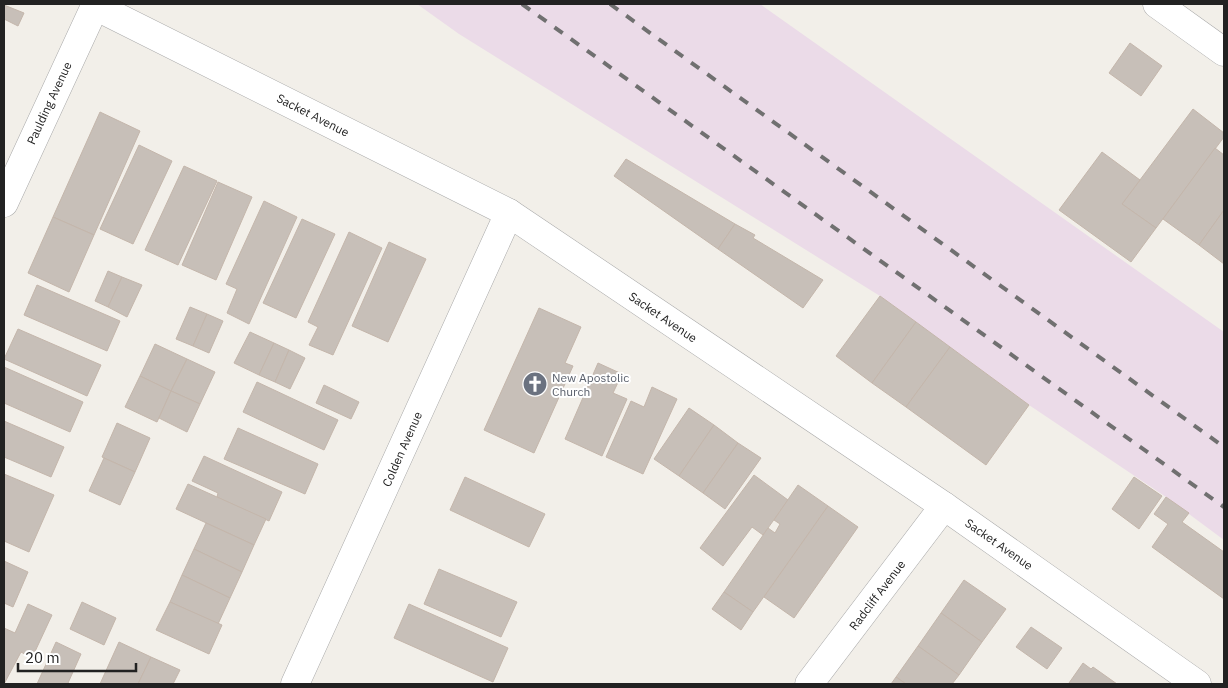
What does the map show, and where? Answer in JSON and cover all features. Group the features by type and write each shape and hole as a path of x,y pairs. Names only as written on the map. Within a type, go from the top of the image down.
{"street":[{"path":"1158,4 1224,52"},
{"name":"Paulding Avenue","path":"4,203 96,5"},
{"name":"Sacket Avenue","path":"96,5 509,213 944,506 1198,684"},
{"name":"Colden Avenue","path":"295,684 509,213"},
{"name":"Radcliff Avenue","path":"809,684 944,506"}],"shaded area":[{"path":"417,4 760,4 1224,332 1224,540 1166,497 1029,405 880,296 459,34"}],"building":[{"path":"4,5 24,13 18,26 4,19"},
{"path":"1130,43 1162,66 1141,96 1109,73"},
{"path":"1193,109 1224,133 1224,137 1156,228 1122,204"},
{"path":"100,112 140,131 94,235 53,217"},
{"path":"139,145 172,161 133,244 100,229"},
{"path":"1215,148 1224,155 1224,210 1199,245 1163,219"},
{"path":"1102,152 1140,180 1122,204 1156,228 1131,262 1059,210"},
{"path":"626,159 735,224 718,249 614,176"},
{"path":"184,166 217,181 178,265 145,250"},
{"path":"218,182 252,197 216,280 182,265"},
{"path":"264,201 297,217 249,324 227,313 237,289 226,284"},
{"path":"1224,210 1224,264 1199,245"},
{"path":"53,217 94,235 69,292 28,273"},
{"path":"302,219 335,234 296,318 263,303"},
{"path":"735,224 755,235 753,238 823,280 803,308 718,249"},
{"path":"349,232 382,248 333,355 309,345 318,327 308,322"},
{"path":"389,242 426,259 388,342 352,326"},
{"path":"108,271 122,277 108,307 95,301"},
{"path":"122,277 142,285 127,317 108,307"},
{"path":"37,285 120,321 107,351 24,315"},
{"path":"880,296 916,322 872,383 836,356"},
{"path":"190,307 207,314 193,346 176,339"},
{"name":"New Apostolic Church","path":"539,308 581,327 565,363 573,366 534,453 484,430"},
{"path":"207,314 223,321 209,353 193,346"},
{"path":"916,322 950,347 906,407 872,383"},
{"path":"18,329 101,365 87,396 4,359"},
{"path":"250,332 274,343 259,375 234,363"},
{"path":"274,343 289,350 275,382 259,375"},
{"path":"155,344 187,359 171,391 140,376"},
{"path":"950,347 1029,405 986,465 906,407"},
{"path":"289,350 305,358 290,389 275,382"},
{"path":"187,359 215,372 200,404 171,391"},
{"path":"598,363 622,374 613,393 627,399 602,456 565,439"},
{"path":"4,367 83,402 70,432 4,403"},
{"path":"140,376 171,391 157,422 125,407"},
{"path":"257,382 338,420 324,450 243,412"},
{"path":"324,385 359,402 351,419 316,403"},
{"path":"652,387 677,399 643,474 606,457 631,401 644,407"},
{"path":"171,391 200,404 187,432 159,418"},
{"path":"689,408 714,425 679,476 654,459"},
{"path":"4,421 64,447 51,477 4,457"},
{"path":"117,423 150,438 135,472 102,457"},
{"path":"714,425 738,443 703,493 679,476"},
{"path":"238,428 318,464 305,494 224,459"},
{"path":"738,443 761,458 725,509 703,493"},
{"path":"204,456 282,492 269,521 217,497 218,493 192,481"},
{"path":"104,458 135,472 120,505 89,491"},
{"path":"4,474 54,495 29,552 4,541"},
{"path":"754,475 788,500 763,535 752,527 723,566 700,548"},
{"path":"465,477 545,514 529,547 450,510"},
{"path":"1134,477 1162,496 1139,529 1112,509"},
{"path":"188,484 266,519 254,545 176,509"},
{"path":"798,485 828,506 753,612 724,592 768,528 775,533 780,524 774,520"},
{"path":"1166,497 1189,513 1182,522 1224,552 1224,599 1152,547 1168,524 1154,514"},
{"path":"828,506 858,527 794,618 764,597"},
{"path":"206,523 254,545 242,572 194,549"},
{"path":"194,549 242,572 230,598 182,575"},
{"path":"4,561 28,572 13,607 4,603"},
{"path":"439,569 517,602 501,637 424,604"},
{"path":"182,575 230,598 218,624 170,602"},
{"path":"964,580 1006,609 982,642 941,613"},
{"path":"724,592 753,612 741,630 712,609"},
{"path":"82,602 116,618 104,645 70,629"},
{"path":"170,602 222,625 209,654 156,630"},
{"path":"28,604 52,615 32,658 21,652 4,684 4,628 15,633"},
{"path":"409,604 508,648 493,682 394,638"},
{"path":"941,613 982,642 959,675 918,646"},
{"path":"1031,627 1062,648 1047,669 1016,647"},
{"path":"56,642 81,654 68,683 71,684 37,684"},
{"path":"119,642 151,657 138,684 100,684"},
{"path":"918,646 959,675 952,684 906,684 896,677"},
{"path":"151,657 180,670 173,684 138,684"},
{"path":"1083,663 1091,669 1093,667 1117,684 1069,683"},
{"path":"896,677 906,684 891,684"}],"railway":[{"path":"522,4 1224,507"},
{"path":"610,4 1224,447"}],"place":[{"name":"New Apostolic Church","path":"535,384"}]}
